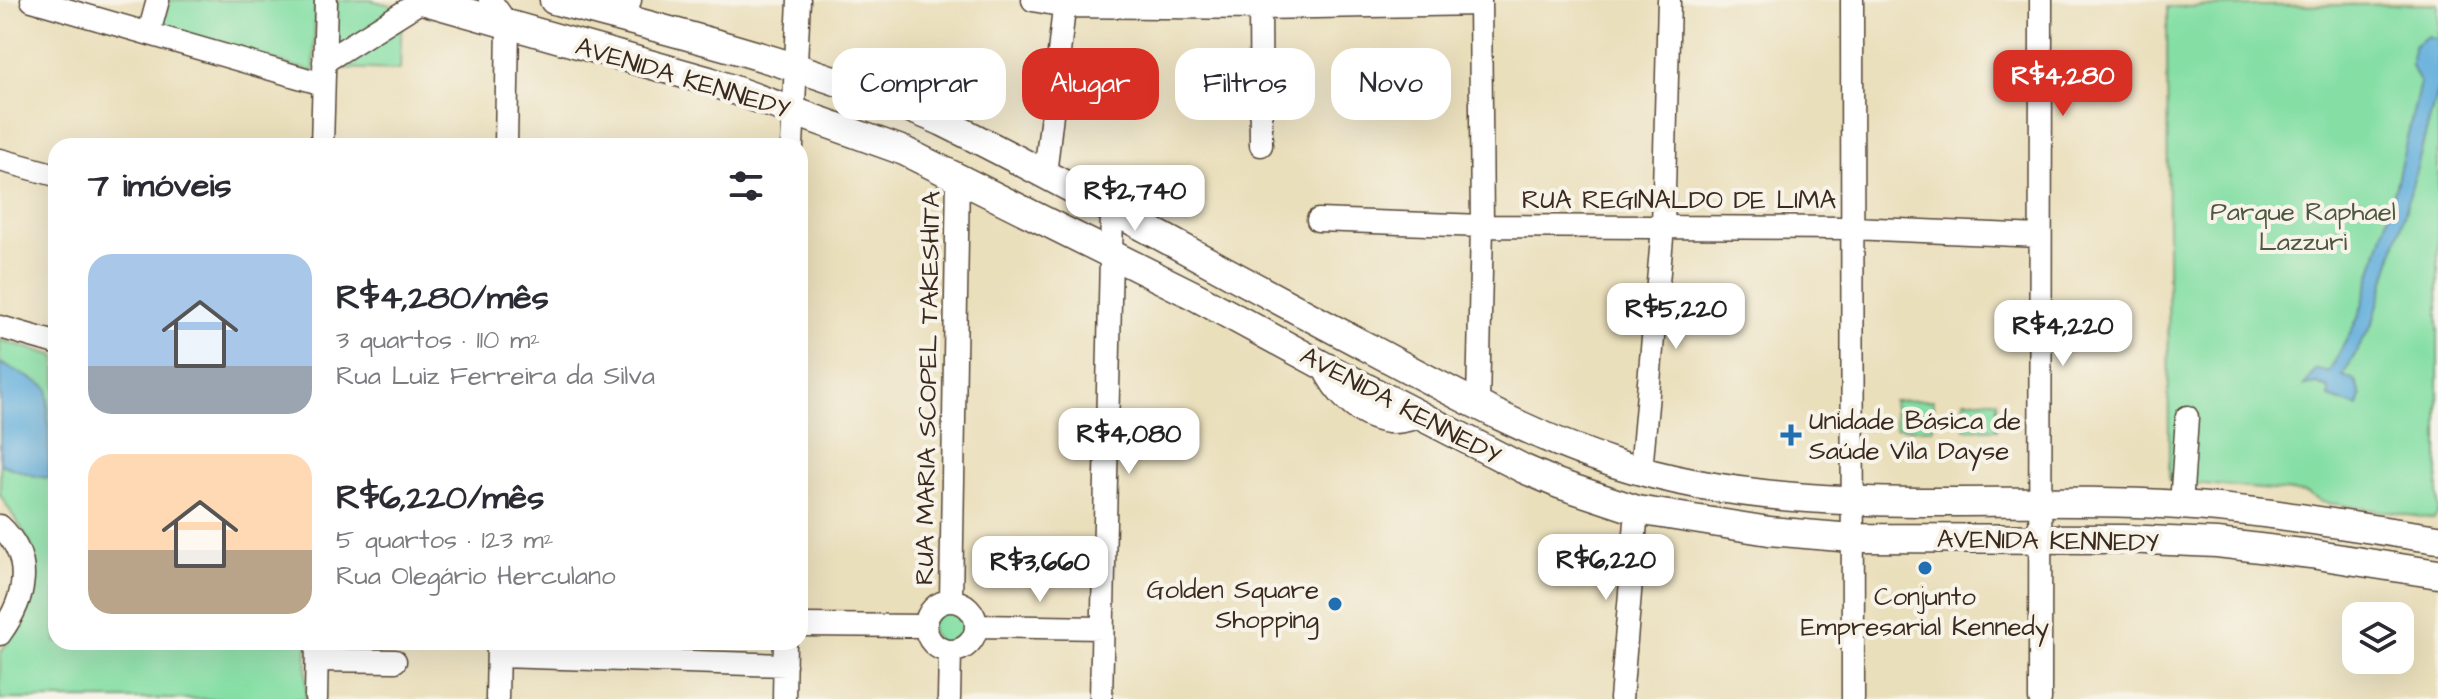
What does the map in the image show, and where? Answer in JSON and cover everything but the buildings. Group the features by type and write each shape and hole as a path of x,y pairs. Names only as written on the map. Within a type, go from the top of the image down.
{"main road":[{"name":"AVENIDA KENNEDY","path":"422,0 709,81 885,143 1111,253 1524,469 1637,510 1769,531 1852,538 2123,539 2217,543 2438,574"},
{"name":"AVENIDA KENNEDY","path":"554,0 627,10 917,111 1478,403 1551,439 1641,471 1713,488 1852,502 2040,501 2181,505 2438,539"}],"street":[{"path":"32,0 149,33 175,49 324,73 422,0"},
{"path":"149,33 158,0"},
{"path":"322,138 326,0"},
{"path":"490,0 508,25 506,138"},
{"path":"792,138 799,0"},
{"path":"1033,0 1272,6 1480,2 1482,226 1478,403"},
{"path":"1641,471 1663,227 1669,0"},
{"path":"1852,0 1853,699"},
{"path":"2040,699 2041,0"},
{"path":"1045,175 1065,3"},
{"path":"1261,145 1272,6"},
{"path":"0,160 48,173"},
{"name":"RUA MARIA SCOPEL TAKESHITA","path":"951,600 958,176"},
{"path":"1101,699 1112,212"},
{"name":"RUA REGINALDO DE LIMA","path":"1318,220 1482,226 1852,228 2040,236"},
{"path":"0,327 48,341"},
{"path":"2181,505 2187,417"},
{"path":"1621,699 1637,510"},
{"path":"0,526 20,552 24,573 15,610 0,634"},
{"path":"951,600 966,605 975,618 976,626 971,641 965,647 950,652 942,651 930,641 925,626 930,611 936,605 951,600"},
{"path":"808,625 925,626"},
{"path":"976,626 1102,628"},
{"path":"497,699 498,650"},
{"path":"516,650 785,665"},
{"path":"784,699 785,650"},
{"path":"316,699 317,651 395,661"},
{"path":"949,699 950,652"}],"green space":[{"path":"170,0 315,0 314,72 161,29"},
{"path":"337,0 371,0 402,8 400,70 336,68"},
{"name":"Parque Raphael Lazzuri","path":"2438,4 2438,513 2434,519 2322,502 2305,493 2169,481 2167,7"},
{"path":"0,340 48,354 48,650 307,650 306,699 0,699 0,654 29,607 37,578 36,560 30,542 0,495"},
{"path":"1933,400 1933,429 1896,428 1893,401"},
{"path":"1964,400 1997,400 1997,429 1965,429"},
{"path":"950,607 964,612 969,626 964,640 950,645 936,640 931,626 936,612"}],"water":[{"path":"2428,36 2438,39 2438,87 2373,322 2343,376 2355,381 2361,396 2358,407 2329,397 2329,388 2317,384 2304,386 2316,369 2329,372 2359,316 2391,206 2420,83 2412,66 2413,46"},
{"path":"0,363 48,389 48,478 0,464"}],"place":[{"name":"Unidade Básica de Saúde Vila Dayse","path":"1791,435"},
{"name":"Conjunto Empresarial Kennedy","path":"1925,568"},
{"name":"Golden Square Shopping","path":"1335,604"}]}
